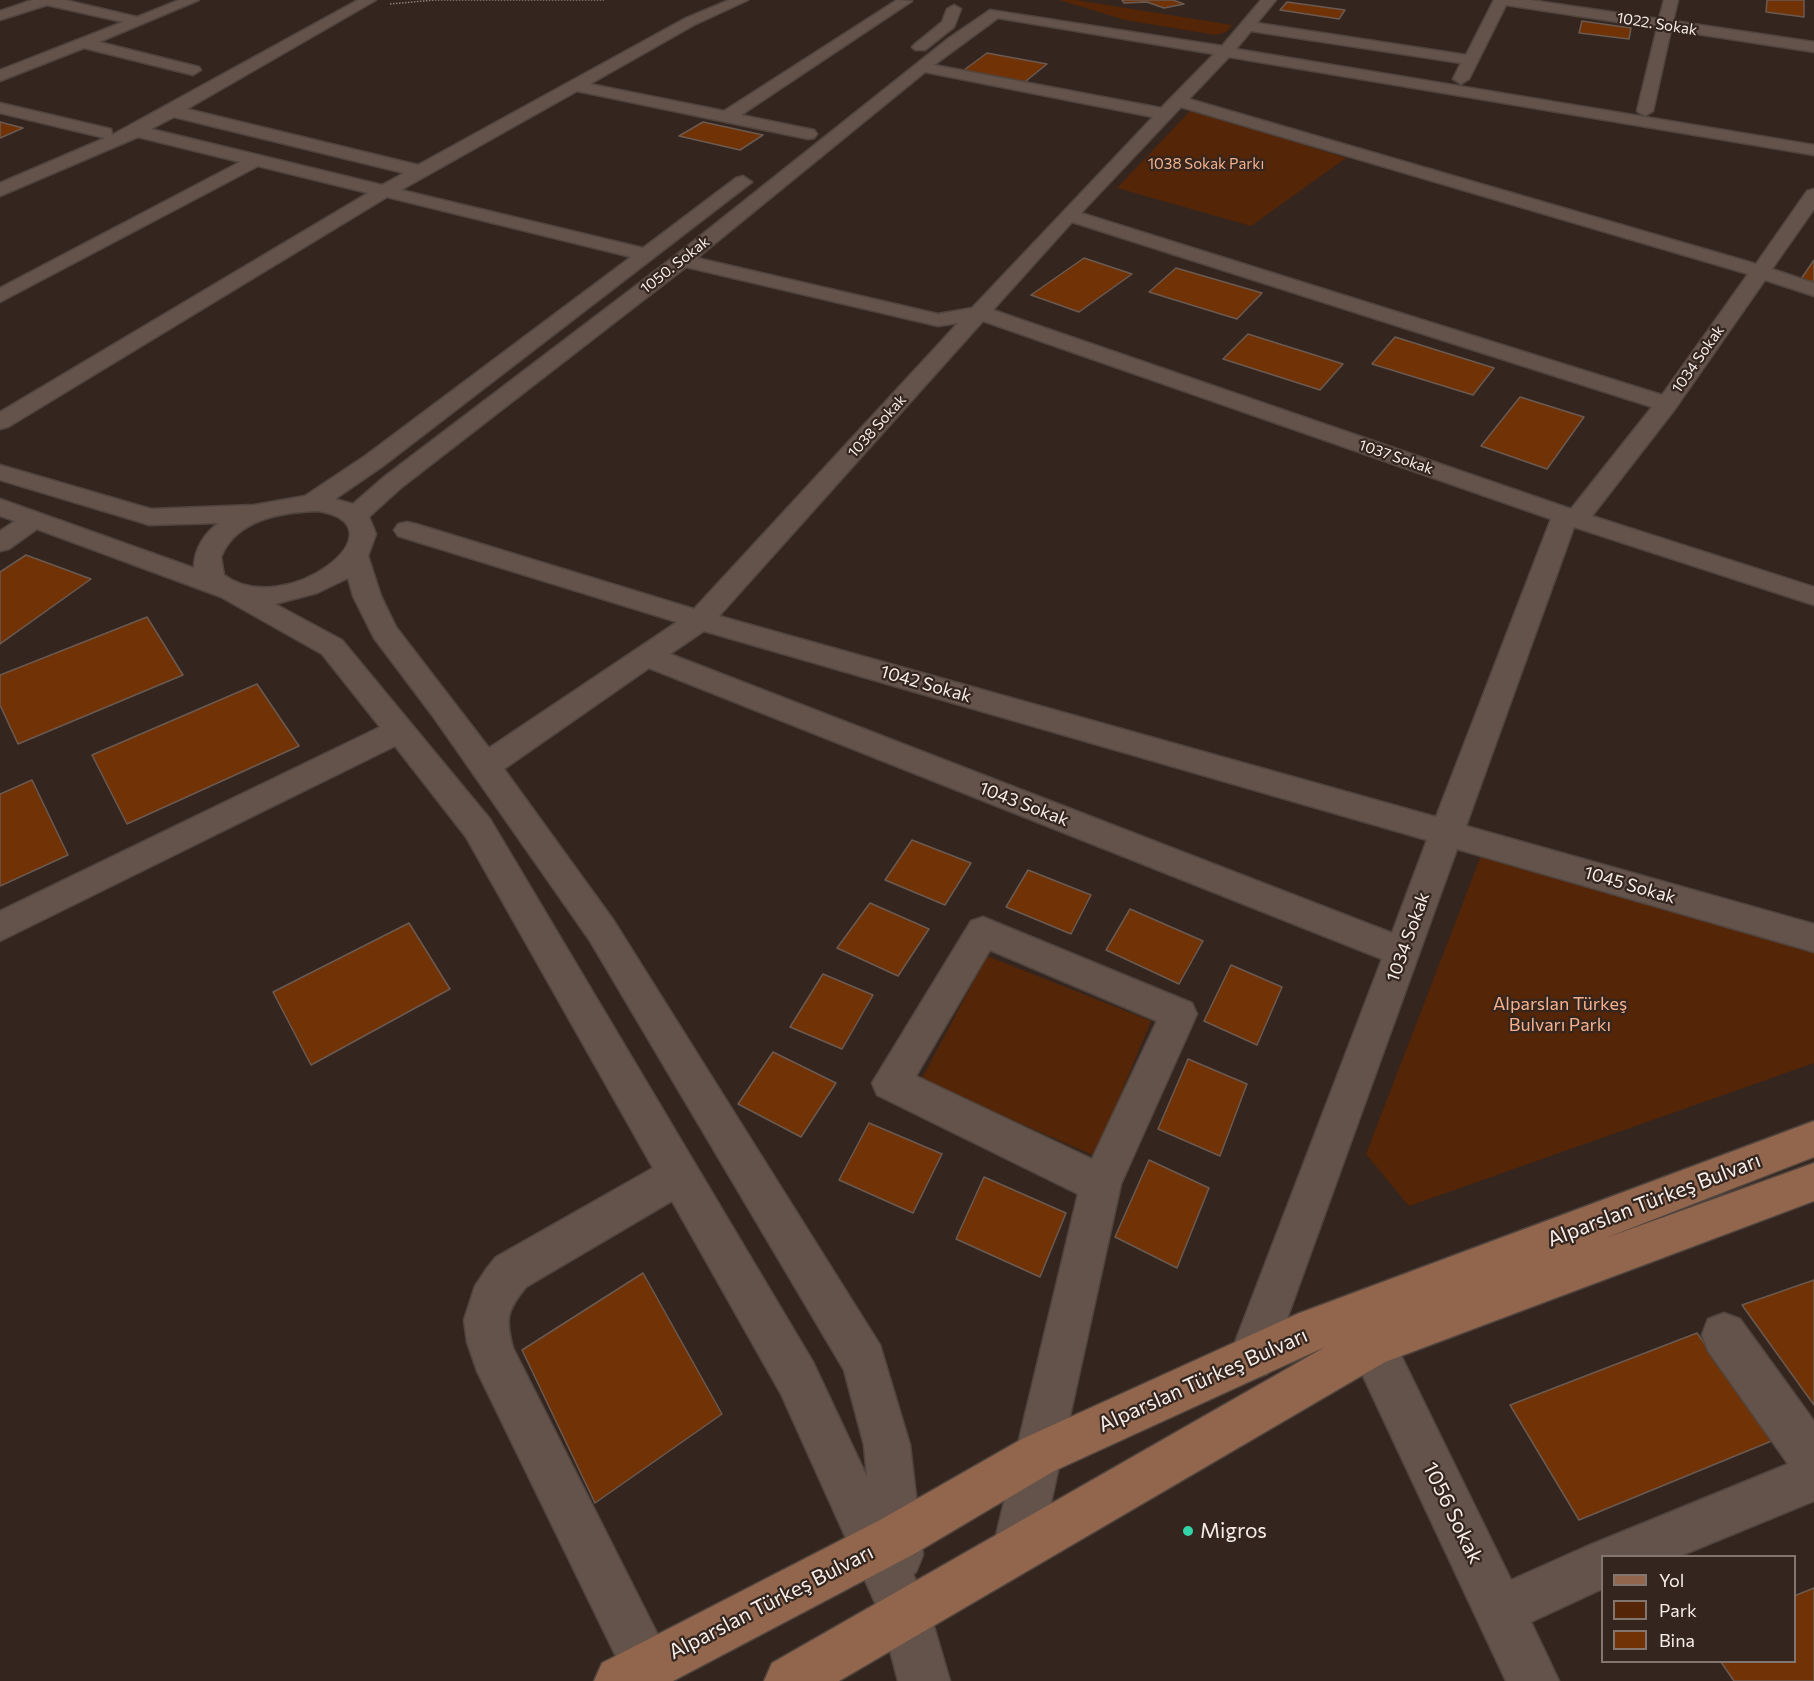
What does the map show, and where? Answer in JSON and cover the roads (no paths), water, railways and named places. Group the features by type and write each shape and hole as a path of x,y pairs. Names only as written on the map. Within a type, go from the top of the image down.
{"main road":[{"name":"Alparslan Türkeş Bulvarı","path":"634,1674 886,1543 1038,1455 1251,1358 1324,1326 1814,1139"},
{"name":"Alparslan Türkeş Bulvarı","path":"790,1681 1372,1345 1814,1182"}],"street":[{"path":"0,16 46,0 137,21"},
{"path":"0,76 192,0"},
{"path":"0,422 383,192 689,22 741,0"},
{"path":"1014,0 1229,47 1814,150"},
{"name":"1050. Sokak","path":"355,516 393,482 682,260 922,67 995,13 1014,6 1014,0"},
{"name":"1038 Sokak","path":"484,767 700,620 1068,215 1229,47 1269,0"},
{"path":"1460,81 1501,0"},
{"name":"1022. Sokak","path":"1501,0 1814,47"},
{"path":"1645,111 1671,0"},
{"path":"727,117 908,1"},
{"path":"0,178 105,133 343,7 380,2"},
{"path":"689,22 698,10 696,5"},
{"path":"862,92 949,24 948,5 970,13 995,13 1460,81 1814,140"},
{"path":"0,190 136,131 343,7"},
{"path":"964,35 1006,26 1068,24"},
{"path":"1247,26 1470,60"},
{"path":"83,43 193,70"},
{"path":"922,67 1172,107 1760,271 1814,290"},
{"path":"573,85 808,134"},
{"path":"0,108 105,133"},
{"path":"172,111 420,171"},
{"path":"789,148 826,120"},
{"path":"136,131 647,255"},
{"path":"286,166 323,147"},
{"path":"0,296 258,159"},
{"name":"1050. Sokak","path":"312,503 374,461 761,169"},
{"name":"1034 Sokak","path":"1251,1358 1447,832 1571,517 1667,404 1814,195"},
{"path":"1068,215 1667,404"},
{"path":"682,260 938,320 980,313"},
{"name":"1037 Sokak","path":"980,313 1571,517 1814,596"},
{"path":"0,392 33,402"},
{"path":"0,472 149,517 227,516 266,509 312,503 339,507 355,516 363,529 362,545 355,556 334,575 312,586 287,593 262,596 220,587 208,576 205,562 210,548 222,534 241,520 266,509"},
{"path":"0,507 229,590 332,647 478,828 797,1378 886,1543 924,1681"},
{"path":"0,543 35,519"},
{"name":"1042 Sokak","path":"407,530 700,620 1447,832"},
{"path":"355,556 367,596 384,631 443,708 602,931 864,1360 887,1445 886,1543"},
{"name":"1043 Sokak","path":"646,656 1402,952"},
{"path":"0,927 399,731"},
{"name":"1045 Sokak","path":"1447,832 1814,938"},
{"path":"1017,1548 1101,1184 1179,1014 983,931 891,1083 1101,1184"},
{"path":"634,1674 493,1355 484,1325 492,1293 511,1272 679,1174"},
{"path":"1724,1335 1814,1461"},
{"name":"1056 Sokak","path":"1372,1345 1533,1681"},
{"path":"1627,1555 1814,1478"},
{"path":"1500,1611 1601,1564"}],"place":[{"name":"Migros","path":"1188,1531"}],"park label":[{"name":"1038 Sokak Parkı","path":"1206,164"},
{"name":"Alparslan Türkeş Bulvarı Parkı","path":"1560,1014"}]}
